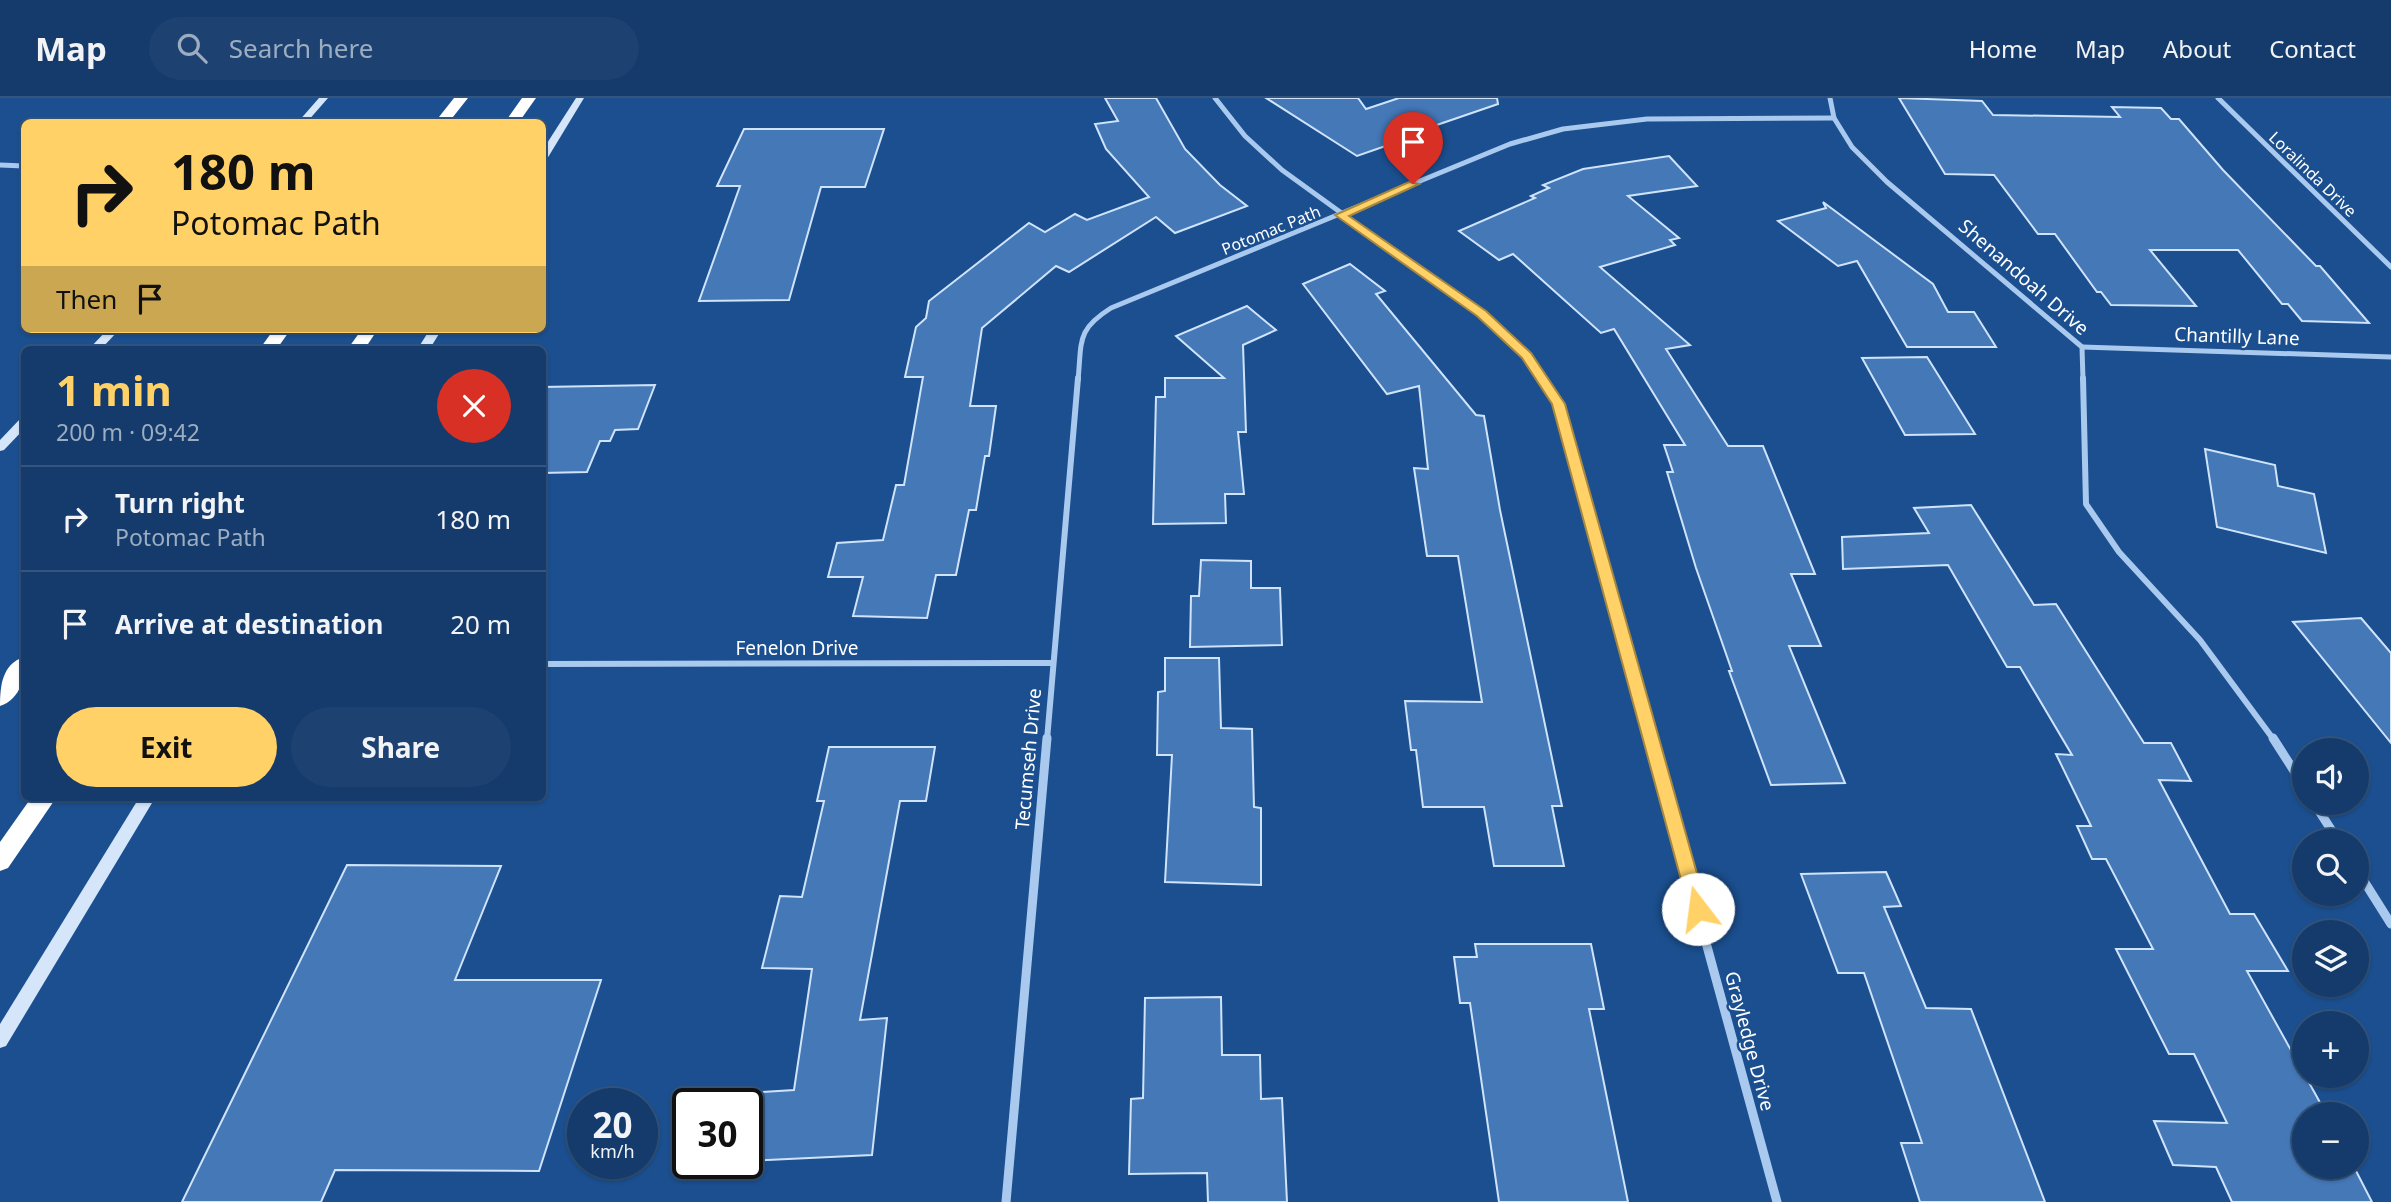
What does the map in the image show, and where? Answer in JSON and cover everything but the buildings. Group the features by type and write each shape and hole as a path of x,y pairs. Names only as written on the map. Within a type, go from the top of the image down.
{"highway":[{"path":"444,119 461,98"},
{"path":"514,119 529,98"},
{"path":"0,697 21,669"},
{"path":"0,861 42,801"}],"main road":[{"path":"305,119 324,98"},
{"path":"546,153 580,98"},
{"path":"98,346 110,333"},
{"path":"0,447 21,425"},
{"path":"0,1040 145,801"}],"street":[{"name":"Grayledge Drive","path":"1215,98 1245,136 1282,170 1340,215 1481,314 1526,356 1558,404 1777,1202"},
{"name":"Shenandoah Drive","path":"1830,98 1834,118 1852,147 1887,182 2082,346 2086,504 2119,552 2200,640 2292,768"},
{"name":"Loralinda Drive","path":"2218,98 2391,267"},
{"name":"Potomac Path","path":"1090,321 1111,308 1510,144 1563,129 1647,119 1834,118"},
{"path":"0,165 21,166"},
{"name":"Tecumseh Drive","path":"1006,1202 1082,338 1090,321"},
{"name":"Chantilly Lane","path":"2082,346 2391,357"},
{"name":"Fenelon Drive","path":"546,664 1052,663"},
{"path":"2369,889 2391,923"}],"route":[{"path":"1413,184 1340,215 1481,314 1526,356 1558,404 1698,909"}]}
